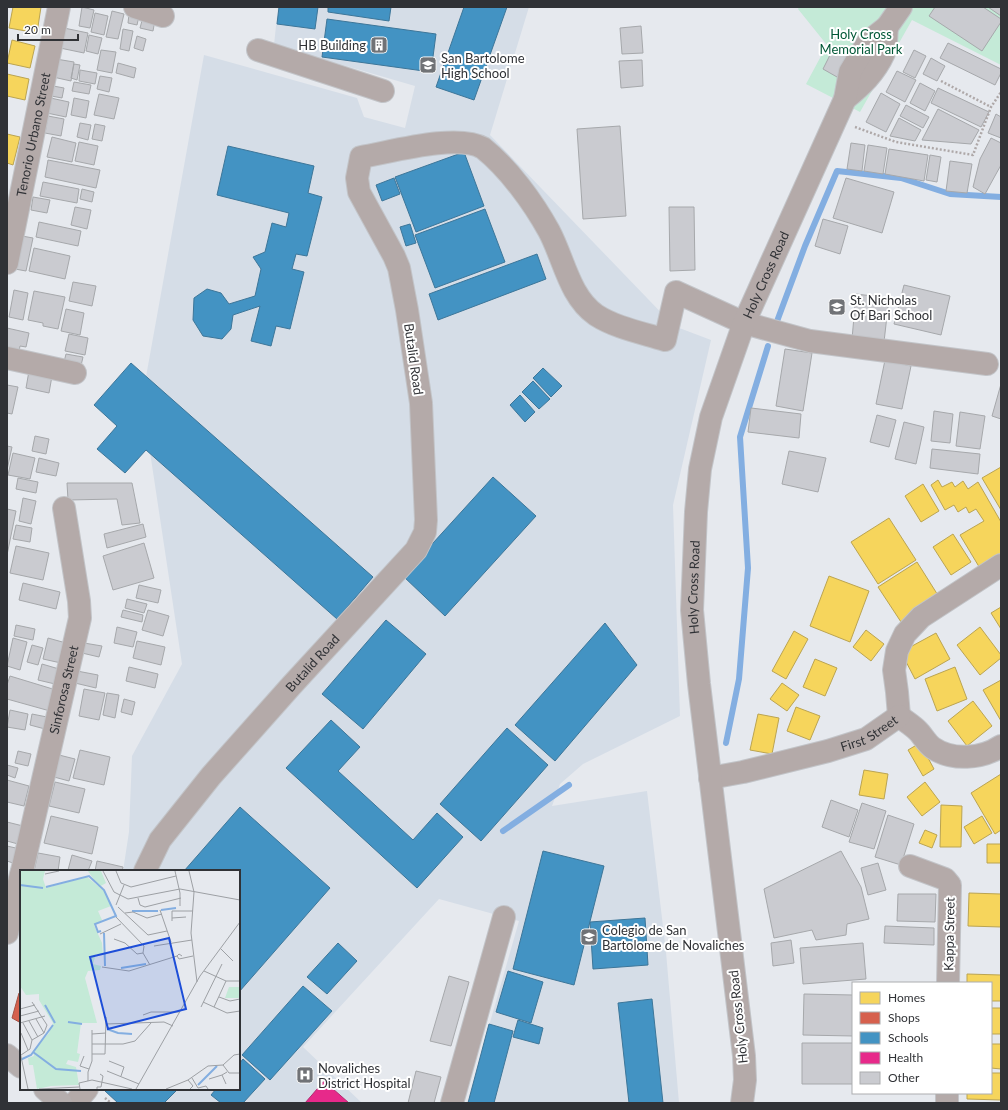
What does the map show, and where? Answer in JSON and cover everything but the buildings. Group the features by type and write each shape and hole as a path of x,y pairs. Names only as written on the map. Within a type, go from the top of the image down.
{"main road":[{"path":"7,1055 20,1066"}],"street":[{"name":"Tenorio Urbano Street","path":"8,249 59,7"},
{"path":"135,7 163,16"},
{"name":"Holy Cross Road","path":"742,1103 745,1080 744,1056 710,778 692,610 696,512 700,469 711,417 744,323 845,99 866,82 884,52 887,27 901,7"},
{"path":"258,50 383,91"},
{"name":"Butalid Road","path":"145,870 160,840 211,776 360,609 372,599 416,550 425,532 426,520 421,403 407,310 399,268 359,192 357,178 361,157 458,141 477,144 483,148 528,197 540,214 550,233 572,286 582,302 596,315 614,324 665,340 676,292 744,323"},
{"path":"744,323 810,341 987,364"},
{"path":"7,358 75,373"},
{"name":"Sinforosa Street","path":"21,870 78,634 80,618 79,601 64,508"},
{"name":"First Street","path":"710,778 743,772 828,751 866,739 898,716 898,692 894,670 897,651 905,634 921,617 1001,565"},
{"path":"898,716 917,730 932,747 949,755 965,757 983,755 1001,746"},
{"name":"Kappa Street","path":"910,866 945,879 950,885 948,982"},
{"name":"Sinforosa Street","path":"7,933 20,876"},
{"path":"452,1103 504,917"},
{"path":"75,1103 86,1090"}],"path":[{"path":"941,81 991,107"},
{"path":"836,119 878,137 896,142 973,155 991,107 1001,92"}],"shaded area":[{"path":"278,7 529,7 490,135 674,326 711,340 673,505 680,716 583,764 560,784 552,806 647,791 666,952 679,1103 467,1103 519,921 439,899 303,1047 362,1103 118,1103 104,1090 240,1090 240,870 123,870 129,832 132,756 182,664 142,399 204,55 357,98 364,117 405,128 415,86 274,45"}],"green space":[{"name":"Holy Cross Memorial Park","path":"799,7 1001,7 1001,65 912,20 860,112 806,84 827,45 798,9"}],"waterway":[{"path":"776,324 805,246 837,171 901,178 950,194 1001,197"},
{"path":"726,743 739,679 748,568 740,437 768,346"},
{"path":"503,831 569,785"}],"place":[{"name":"HB Building","path":"379,45"},
{"name":"San Bartolome High School","path":"428,65"},
{"name":"St. Nicholas Of Bari School","path":"837,307"},
{"name":"Colegio de San Bartolome de Novaliches","path":"589,937"},
{"name":"Novaliches District Hospital","path":"305,1075"}]}
